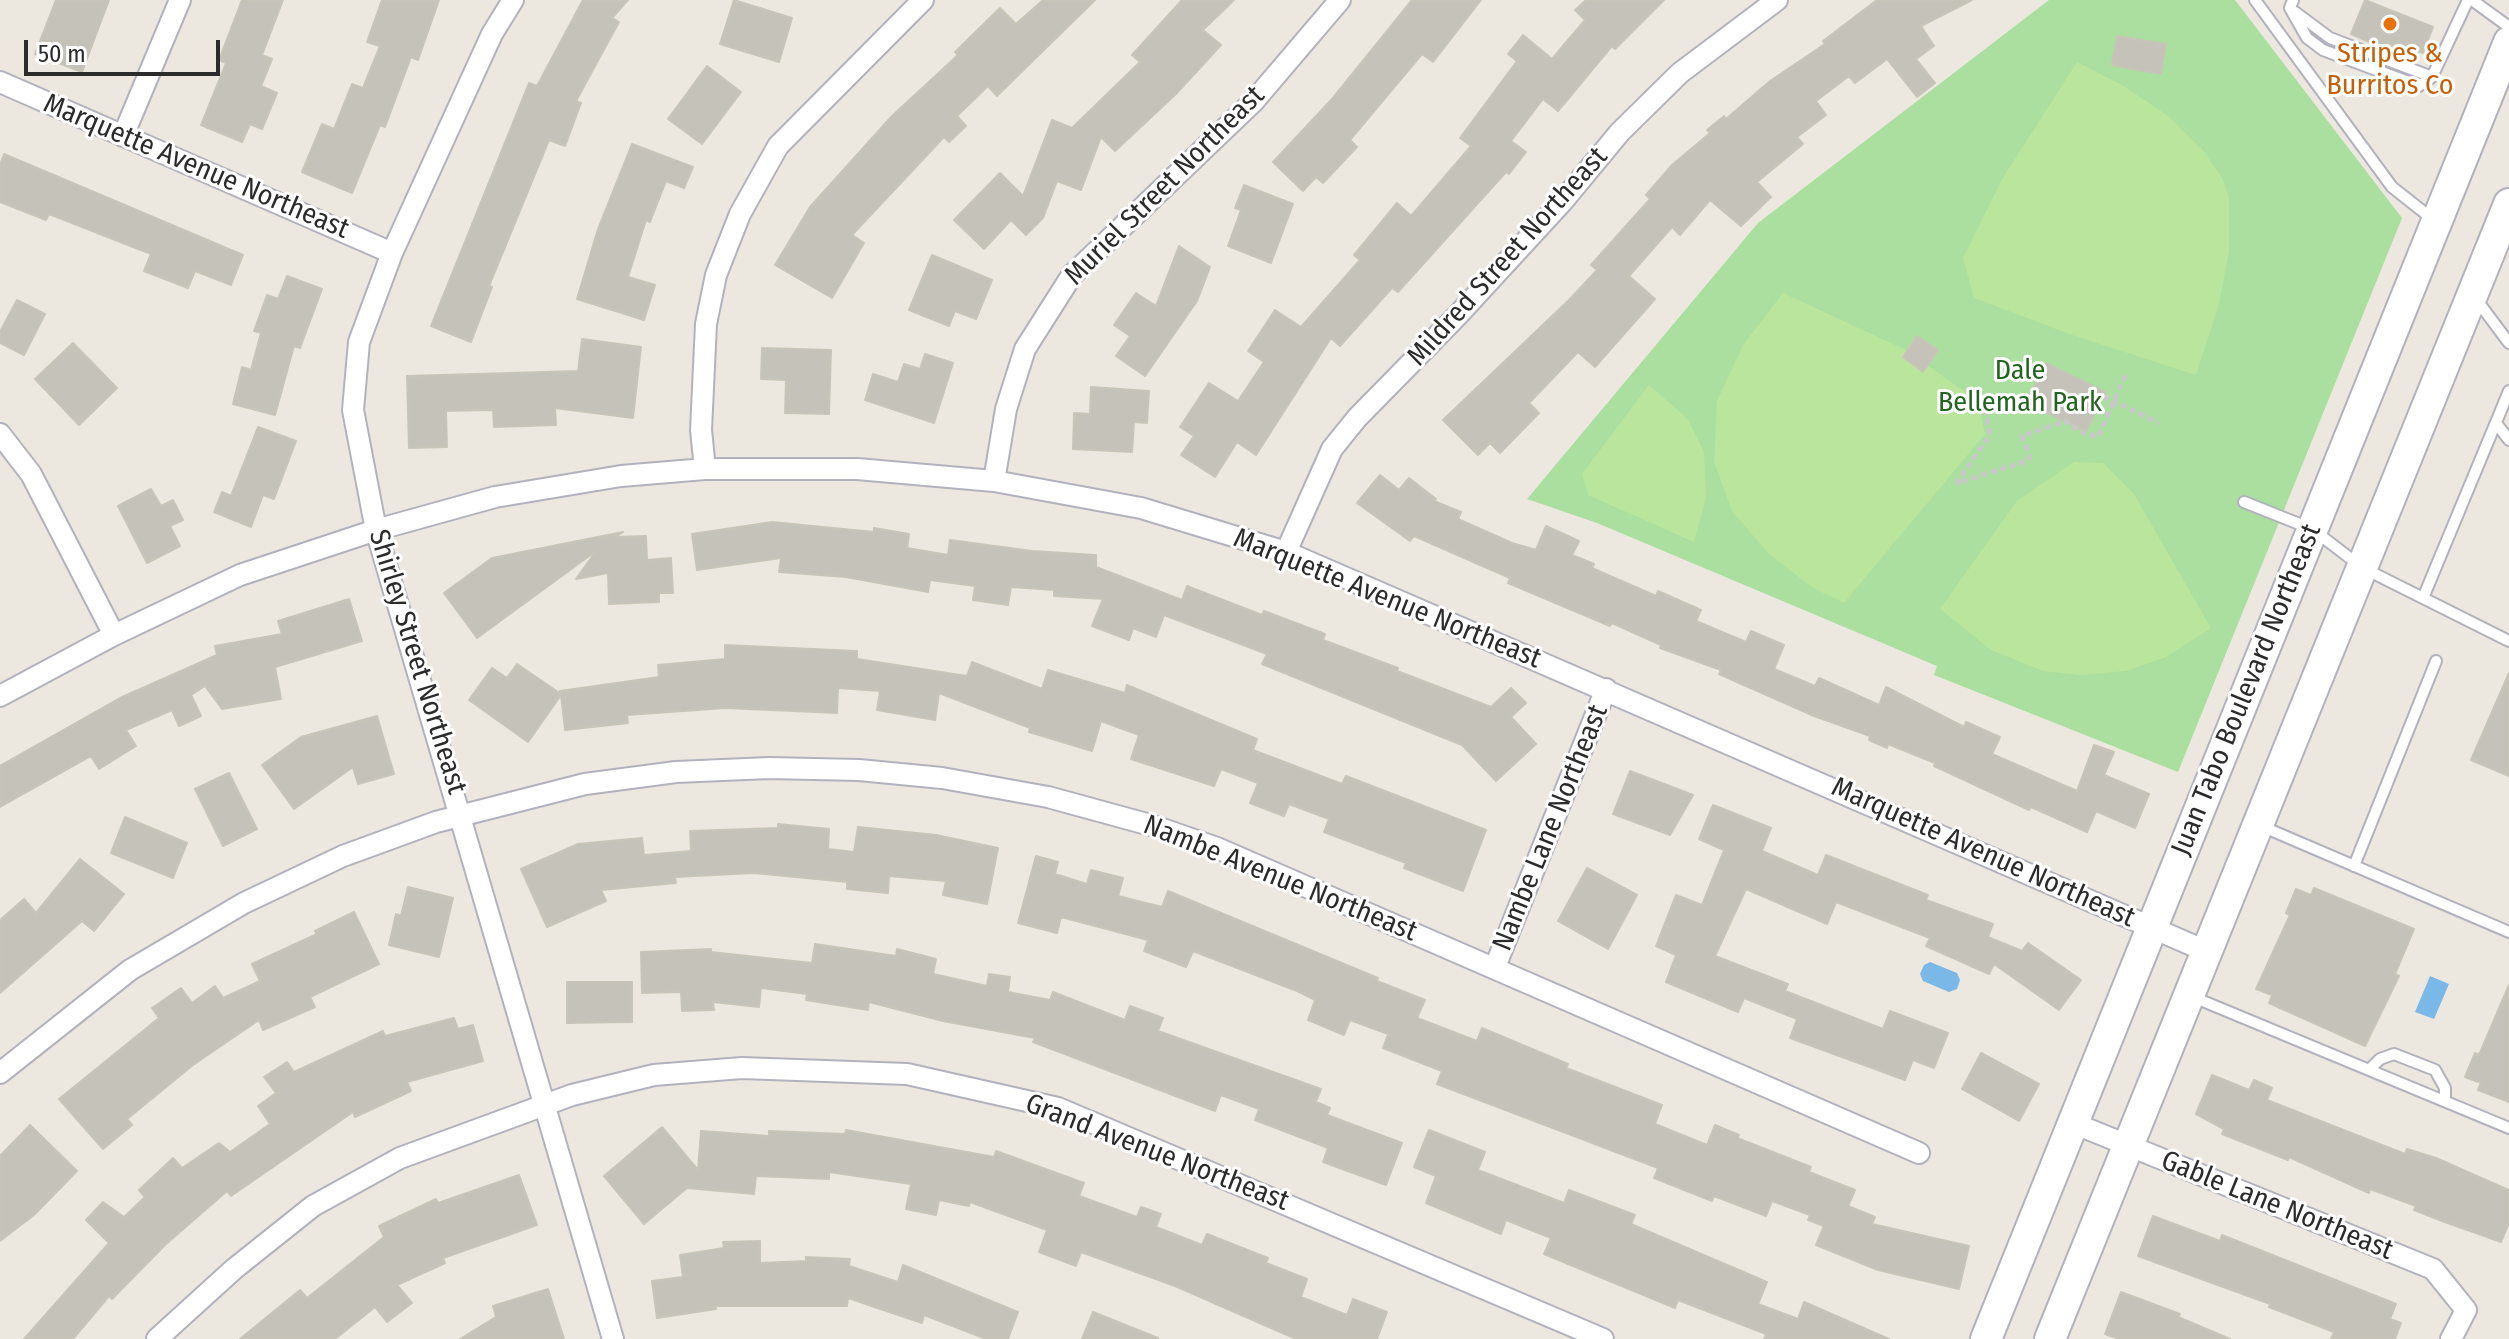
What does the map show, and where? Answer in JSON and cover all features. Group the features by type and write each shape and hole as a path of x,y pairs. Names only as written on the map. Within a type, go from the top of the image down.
{"main road":[{"name":"Juan Tabo Boulevard Northeast","path":"1986,1339 2509,42"},
{"path":"2050,1339 2473,294 2502,242 2509,204"}],"street":[{"path":"123,136 180,0"},
{"name":"Shirley Street Northeast","path":"513,0 492,34 392,253 359,342 354,375 355,425 376,530 547,1103 613,1339"},
{"path":"705,469 701,430 706,324 716,275 740,214 778,146 923,0"},
{"name":"Muriel Street Northeast","path":"994,481 1006,409 1025,349 1054,300 1082,264 1254,101 1340,0"},
{"name":"Mildred Street Northeast","path":"1286,552 1332,449 1357,418 1458,315 1620,132 1680,73 1777,0"},
{"name":"Marquette Avenue Northeast","path":"0,82 392,253"},
{"path":"0,434 31,474 114,635"},
{"name":"Marquette Avenue Northeast","path":"0,696 114,635 240,575 376,530 495,497 621,476 705,469 857,469 994,481 1141,508 1286,552 2208,952"},
{"name":"Nambe Lane Northeast","path":"1495,967 1606,689"},
{"name":"Nambe Avenue Northeast","path":"0,1073 130,970 244,903 343,856 462,815 585,784 676,772 769,768 942,778 1048,797 1154,826 1217,848 1919,1153"},
{"name":"Grand Avenue Northeast","path":"157,1339 234,1269 313,1206 400,1158 547,1103 654,1075 742,1068 907,1074 1058,1108 1603,1339"},
{"name":"Gable Lane Northeast","path":"2073,1123 2433,1269 2466,1310 2451,1339"}],"lane":[{"path":"2255,0 2392,187 2436,222"},
{"path":"2292,4 2307,38 2323,50 2419,86 2432,77 2470,0 2509,27"},
{"path":"2473,294 2509,343"},
{"path":"2423,598 2509,391"},
{"path":"2496,423 2509,440"},
{"path":"2244,502 2312,529 2363,568 2509,641"},
{"path":"2354,866 2436,661"},
{"path":"2258,825 2509,932"},
{"path":"2189,995 2509,1128"},
{"path":"2369,1070 2380,1059 2394,1054 2435,1070 2445,1088 2445,1101"}],"path":[{"path":"1985,409 1990,435 1957,483 2027,461 2030,457 2022,436 2065,421 2080,432 2098,437 2126,374"},
{"path":"2103,396 2159,423"}],"green space":[{"name":"Dale Bellemah Park","path":"2049,0 2235,0 2402,218 2178,772 1934,675 1937,666 1597,523 1527,499 1758,223"},
{"path":"2077,62 2122,85 2167,115 2203,150 2222,178 2229,197 2229,251 2219,304 2196,375 2072,335 1974,298 1963,258 2002,179"},
{"path":"1783,293 1904,349 1978,401 1985,434 1844,603 1813,588 1768,553 1732,511 1714,462 1717,401 1743,345"},
{"path":"1649,385 1688,419 1704,452 1706,498 1694,542 1588,495 1582,474"},
{"path":"2074,462 2103,463 2134,494 2211,628 2166,657 2126,671 2080,675 2043,671 1991,650 1940,609 2017,501"}],"water":[{"path":"1930,962 1957,973 1960,980 1957,989 1949,992 1923,981 1920,974 1924,965"},
{"path":"2430,976 2449,984 2434,1019 2415,1012"}],"building":[{"path":"56,0 109,0 82,72 35,54"},
{"path":"242,0 283,0 262,55 272,59 261,86 277,93 262,129 250,124 242,142 201,125 226,63 219,60"},
{"path":"382,0 439,0 418,60 411,57 385,127 380,125 352,193 302,172 322,124 334,129 352,84 363,88 380,46 367,42"},
{"path":"583,0 628,0 612,18 619,22 576,101 581,103 565,146 549,140 489,286 492,287 471,342 431,326 529,83 537,86"},
{"path":"734,0 792,18 779,62 720,44"},
{"path":"1043,0 1095,0 997,96 988,86 957,116 966,126 949,142 944,137 852,235 864,243 832,298 775,265 810,207 892,116 958,55 955,52 1000,8 1016,24"},
{"path":"1182,0 1234,0 1203,30 1221,45 1176,94 1115,151 1101,137 1081,190 1057,181 1043,218 1026,235 1011,220 984,249 954,220 1000,173 1023,196 1052,120 1072,128 1140,62 1132,55"},
{"path":"1412,0 1481,0 1433,62 1422,54 1350,140 1357,147 1323,183 1316,177 1303,191 1273,162 1332,99"},
{"path":"1586,0 1664,0 1615,49 1612,46 1558,111 1543,99 1511,141 1526,152 1509,174 1506,172 1398,292 1392,288 1340,346 1331,338 1256,455 1237,442 1215,477 1181,455 1194,436 1180,427 1209,383 1238,401 1264,362 1248,351 1275,310 1301,327 1360,260 1354,255 1397,203 1411,216 1471,146 1460,138 1517,61 1508,54 1523,35 1552,59 1585,20 1575,10"},
{"path":"1877,0 1972,0 1921,26 1934,46 1916,59 1935,83 1917,97 1887,59 1855,83 1849,76 1816,101 1826,115 1797,137 1803,144 1757,182 1771,197 1741,226 1710,200 1680,235 1672,227 1629,276 1655,299 1595,367 1578,352 1529,403 1539,413 1500,453 1490,443 1478,455 1443,420 1597,270 1591,265 1650,199 1646,195 1672,165 1710,133 1707,130 1724,116 1726,119 1770,81 1825,44 1823,41"},
{"path":"2365,0 2433,27 2423,53 2418,51 2410,60 2351,34"},
{"path":"2117,36 2166,44 2161,74 2112,65"},
{"path":"707,66 741,92 702,144 668,119"},
{"path":"632,144 693,167 684,188 666,181 650,222 646,220 628,277 655,285 644,320 577,299 598,229"},
{"path":"4,154 243,255 231,285 195,271 188,288 144,271 151,254 49,214 46,220 0,202 0,165"},
{"path":"1244,185 1293,204 1271,263 1228,246 1241,210 1235,208"},
{"path":"1179,246 1210,267 1197,301 1145,376 1116,356 1130,336 1114,325 1136,293 1156,306"},
{"path":"932,255 992,280 976,319 955,311 949,326 909,310"},
{"path":"287,276 322,289 300,348 294,346 275,415 233,404 242,367 251,370 261,333 254,331 267,295 278,299"},
{"path":"17,300 45,314 24,355 0,343 0,332"},
{"path":"1917,336 1938,350 1923,372 1903,357"},
{"path":"582,339 641,347 633,418 555,408 556,425 494,427 493,410 446,411 447,447 409,448 407,376 578,371"},
{"path":"73,343 117,388 79,425 35,379"},
{"path":"762,348 831,350 829,414 785,413 786,380 761,379"},
{"path":"925,354 953,363 934,423 865,400 873,374 898,382 904,364 920,369"},
{"path":"2046,363 2105,392 2086,431 2026,403"},
{"path":"1091,387 1149,391 1147,423 1134,422 1132,452 1073,449 1074,413 1090,414"},
{"path":"258,427 296,441 274,499 263,495 251,527 214,512 222,492 231,496"},
{"path":"1380,475 1399,490 1409,478 1436,499 1434,501 1461,512 1458,519 1512,543 1536,550 1546,526 1579,541 1572,555 1594,564 1592,568 1656,596 1658,591 1701,610 1696,621 1746,642 1751,631 1784,645 1774,669 1815,686 1819,678 1879,705 1886,687 1964,727 1966,722 2000,737 1992,754 2077,791 2094,745 2114,752 2104,775 2149,794 2135,828 2096,811 2087,832 2031,807 2029,810 1934,766 1935,763 1888,744 1887,748 1869,740 1870,736 1814,716 1719,674 1721,670 1660,648 1661,645 1612,623 1610,626 1508,583 1510,578 1414,536 1410,541 1357,503"},
{"path":"151,489 161,506 173,500 183,520 170,526 180,546 147,563 118,506"},
{"path":"772,522 874,532 874,528 909,534 907,548 948,555 950,540 1032,551 1096,555 1096,567 1182,600 1187,586 1262,615 1264,611 1325,634 1323,640 1491,707 1511,688 1526,703 1511,717 1536,744 1496,781 1462,745 1262,664 1267,654 1164,615 1156,637 1133,628 1129,640 1092,626 1103,599 1054,596 1054,590 1011,587 1008,605 973,600 975,586 930,580 928,592 846,577 779,572 781,558 697,570 692,534"},
{"path":"623,532 615,537 646,536 647,560 671,558 673,593 659,593 659,602 609,604 608,573 576,579 596,551 477,638 444,593 492,558"},
{"path":"349,599 362,641 275,667 281,699 222,709 205,686 191,695 201,716 179,726 172,710 126,730 136,746 99,769 91,756 0,807 0,766 120,698 217,655 215,646 282,634 278,621"},
{"path":"725,645 857,651 857,659 967,676 972,662 1042,689 1048,670 1125,693 1127,685 1257,739 1253,750 1342,784 1346,776 1486,830 1463,891 1404,868 1406,863 1324,832 1329,819 1289,804 1284,816 1250,803 1258,783 1221,769 1214,786 1131,759 1139,735 1101,721 1092,751 1029,732 1030,728 939,693 935,720 877,710 880,691 838,688 837,713 726,708 627,715 628,723 565,730 561,695 528,742 469,700 492,668 507,678 517,664 561,694 560,691 659,677 658,665 725,659"},
{"path":"2509,673 2509,776 2471,760"},
{"path":"377,716 394,774 358,784 353,767 294,809 262,765 301,737"},
{"path":"1630,771 1693,795 1670,835 1613,814"},
{"path":"229,773 257,829 223,846 195,789"},
{"path":"1713,805 1771,828 1762,851 1818,875 1826,855 1928,895 1926,900 1993,924 1988,937 2022,951 2028,943 2081,980 2059,1010 1994,964 1989,974 1926,946 1930,938 1836,902 1827,924 1746,889 1715,956 1788,984 1785,991 1883,1029 1890,1011 1948,1033 1934,1068 1913,1060 1905,1080 1790,1038 1797,1019 1744,998 1738,1012 1666,982 1676,955 1656,946 1676,895 1702,905 1724,850 1699,839"},
{"path":"125,817 187,843 173,878 111,853"},
{"path":"778,824 829,829 828,849 854,852 858,827 936,835 998,848 987,904 943,895 946,881 889,876 888,893 847,889 847,882 754,873 675,877 676,883 601,890 606,901 547,927 521,869 578,844 642,838 644,855 691,851 690,831 778,828"},
{"path":"1036,856 1058,862 1055,874 1087,884 1091,870 1123,878 1118,896 1162,907 1168,891 1378,978 1377,981 1425,1000 1417,1018 1477,1041 1482,1028 1568,1064 1566,1068 1662,1105 1655,1124 1707,1145 1715,1125 1739,1135 1737,1138 1811,1167 1809,1172 1855,1190 1848,1206 1875,1217 1872,1224 1969,1246 1959,1289 1878,1270 1816,1245 1824,1226 1808,1220 1810,1215 1772,1201 1766,1216 1714,1196 1712,1201 1654,1178 1658,1168 1437,1084 1442,1071 1383,1048 1388,1034 1350,1020 1344,1035 1308,1020 1315,1000 1297,991 1193,951 1186,967 1144,951 1148,940 1061,917 1057,933 1018,923"},
{"path":"80,859 124,894 94,931 82,921 0,993 0,920 24,899 36,913"},
{"path":"1587,868 1637,895 1608,949 1558,921"},
{"path":"408,887 453,898 439,957 389,945 396,914 401,916"},
{"path":"2314,888 2414,929 2395,974 2399,976 2365,1046 2269,1003 2272,995 2256,989 2290,915 2286,913 2296,889 2311,895"},
{"path":"354,912 379,964 310,997 315,1007 263,1030 259,1020 193,1065 127,1119 132,1125 103,1149 59,1099 159,1018 152,1008 181,988 192,1003 215,986 223,998 260,981 252,964 317,934 315,931"},
{"path":"815,944 896,956 897,949 936,959 933,974 987,986 989,974 1010,977 1008,992 1050,1000 1053,992 1125,1020 1130,1006 1163,1018 1158,1031 1321,1089 1316,1102 1330,1108 1327,1115 1402,1143 1386,1185 1323,1162 1328,1148 1255,1120 1259,1109 1221,1095 1215,1111 1033,1042 1035,1038 943,1021 869,1002 868,1010 806,1000 807,994 761,988 759,1007 713,1002 714,1010 682,1011 681,992 642,993 641,952 711,949 711,952 812,963"},
{"path":"567,982 632,982 632,1022 567,1023"},
{"path":"2509,985 2509,1102 2478,1090 2481,1083 2465,1077 2475,1053 2479,1055"},
{"path":"454,1018 458,1029 473,1025 483,1061 407,1082 411,1091 355,1117 353,1112 231,1196 227,1191 165,1245 112,1299 109,1296 73,1339 24,1339 109,1243 86,1220 103,1202 124,1217 145,1197 139,1190 173,1158 182,1168 219,1143 230,1152 270,1124 258,1106 276,1093 264,1077 287,1062 294,1072 383,1031 385,1036"},
{"path":"1981,1053 2039,1084 2019,1121 1962,1089"},
{"path":"2212,1075 2249,1090 2254,1080 2272,1088 2267,1100 2405,1154 2407,1149 2436,1158 2509,1190 2509,1223 2501,1242 2414,1210 2416,1206 2370,1189 2369,1193 2289,1157 2288,1160 2222,1134 2224,1129 2196,1114"},
{"path":"30,1125 77,1171 34,1215 0,1241 0,1156"},
{"path":"662,1127 698,1170 701,1131 769,1136 769,1131 845,1134 846,1130 994,1157 996,1151 1084,1183 1079,1196 1137,1217 1141,1207 1161,1214 1156,1227 1202,1245 1207,1234 1268,1258 1266,1263 1307,1279 1301,1297 1347,1315 1353,1299 1387,1312 1377,1339 1296,1339 1175,1286 1081,1252 1076,1266 1039,1252 1047,1230 970,1202 969,1206 939,1200 936,1215 906,1209 911,1184 829,1172 829,1179 756,1176 754,1194 687,1188 644,1224 604,1176"},
{"path":"1429,1130 1485,1152 1478,1170 1564,1203 1569,1190 1635,1215 1631,1224 1767,1282 1758,1304 1798,1319 1804,1302 1889,1339 1764,1339 1766,1334 1678,1300 1675,1308 1544,1254 1551,1238 1506,1220 1501,1234 1426,1203 1436,1176 1414,1167"},
{"path":"519,1175 537,1225 443,1258 445,1263 397,1285 412,1303 387,1322 375,1307 335,1339 240,1339 300,1290 307,1298 384,1237 379,1226 436,1199 438,1203"},
{"path":"2153,1216 2220,1241 2222,1235 2396,1304 2390,1319 2401,1323 2395,1339 2331,1339 2334,1332 2269,1307 2270,1304 2138,1256"},
{"path":"760,1241 760,1263 806,1261 806,1257 850,1259 849,1266 898,1282 903,1265 1018,1312 1008,1339 986,1339 924,1315 922,1323 848,1298 847,1306 716,1306 716,1309 657,1318 652,1281 683,1277 680,1255 724,1248 723,1242"},
{"path":"548,1289 564,1339 460,1339 496,1317 493,1306"},
{"path":"2121,1292 2180,1314 2178,1317 2230,1339 2119,1339 2105,1334"},
{"path":"1093,1312 1158,1338 1158,1339 1082,1339"}],"place":[{"name":"Stripes & Burritos Co","path":"2390,24"}]}
